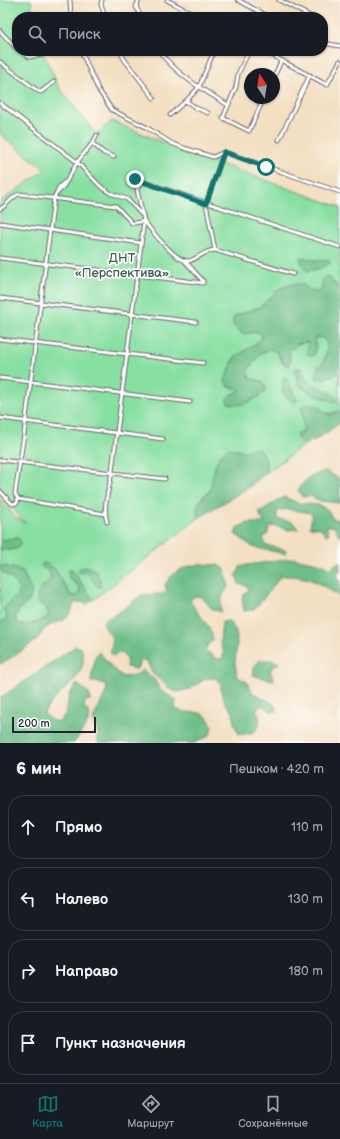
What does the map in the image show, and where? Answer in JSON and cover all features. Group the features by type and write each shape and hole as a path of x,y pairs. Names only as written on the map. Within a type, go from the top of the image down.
{"street":[{"path":"70,0 71,12"},
{"path":"102,0 104,12"},
{"path":"138,12 136,7 139,0"},
{"path":"167,0 190,12"},
{"path":"238,0 261,12"},
{"path":"279,0 302,12"},
{"path":"0,31 12,44"},
{"path":"328,44 340,46"},
{"path":"83,56 98,89 112,110 146,127 171,143 213,157 224,152 340,192"},
{"path":"122,56 154,98"},
{"path":"163,56 190,81 228,105"},
{"path":"170,115 199,87 212,56"},
{"path":"247,56 238,74 236,87 222,118 249,131 261,104"},
{"path":"273,56 327,85 340,61"},
{"path":"278,68 281,60"},
{"path":"0,62 38,91 41,92 54,82"},
{"path":"279,140 310,75"},
{"path":"186,101 196,108 208,113"},
{"path":"0,102 77,162 100,186 110,193 127,199 160,240 178,257 184,260 203,281 203,283 0,258"},
{"path":"18,499 15,494 55,196 59,187 66,182 77,162 93,144 97,135"},
{"path":"93,144 104,153 114,157"},
{"path":"215,250 206,204 224,152"},
{"path":"135,179 206,204 340,247"},
{"path":"107,522 104,514 112,473 144,219 137,190 141,181"},
{"path":"0,209 7,204 12,197 19,194 55,196 116,206 132,222 135,223 144,219"},
{"path":"0,223 141,243"},
{"path":"184,260 190,260 204,252 215,250 293,274"},
{"path":"0,298 196,322"},
{"path":"0,339 203,364"},
{"path":"0,378 190,402"},
{"path":"0,418 164,439"},
{"path":"0,460 20,461 164,479"},
{"path":"0,491 12,504 17,502 18,499"},
{"path":"18,499 104,514"}],"green space":[{"name":"ДНТ «Перспектива»","path":"0,0 31,0 32,12 12,12 12,56 44,56 60,89 96,134 112,121 176,148 340,207 340,291 335,283 323,283 322,289 318,292 310,291 303,284 270,298 260,307 245,312 233,325 243,334 257,332 262,334 262,337 259,341 234,358 229,387 240,389 239,392 252,379 249,377 248,370 260,353 270,349 277,352 282,363 290,361 289,352 297,344 306,342 309,345 316,347 314,341 315,338 321,337 327,342 327,349 324,359 317,367 332,376 339,373 340,411 328,413 317,406 298,439 304,445 266,473 266,460 259,449 240,451 234,448 212,483 210,491 202,497 197,514 200,517 93,600 74,572 70,569 69,578 79,586 80,591 77,596 71,596 55,569 42,567 49,571 51,576 48,584 41,588 45,607 49,614 47,618 26,626 18,624 15,618 19,609 29,601 27,579 3,573 13,579 19,589 16,596 4,608 4,612 7,615 6,619 0,623 0,549 10,550 18,548 20,541 0,540 0,499 15,517 25,523 0,493 0,202 45,170 0,134","holes":["301,371 314,385 332,393 333,401 302,388","239,392 228,403 230,395"]},
{"path":"301,257 329,261 330,263 318,269 307,271 300,260"},
{"path":"329,277 340,291 340,385 339,373 322,379 317,379 316,370 324,362 327,352 327,342 321,337 315,338 314,341 316,347 314,355 311,356 308,354 307,349 309,345 307,342 297,344 289,352 289,365 285,365 277,352 270,349 260,354 248,370 249,377 262,381 266,385 265,392 243,404 238,405 228,403 227,399 230,395 239,392 236,388 229,387 225,381 234,358 259,341 262,337 262,334 257,332 243,334 233,325 233,319 235,316 260,307 280,288 294,284 303,284 310,291 318,292 322,289 322,279"},
{"path":"301,368 308,381 330,393 337,401 314,394 303,387 296,376 295,369"},
{"path":"286,377 297,401 294,402 283,393 283,379"},
{"path":"307,404 317,406 327,414 331,415 340,411 340,423 317,439 304,445 296,435 298,433 303,433 302,407"},
{"path":"228,448 242,451 259,449 266,460 266,473 249,487 200,517 197,514 199,504 202,498 210,491 217,462 223,452"},
{"path":"326,471 340,479 340,503 321,501 311,496 302,497 298,490 300,486 314,475"},
{"path":"284,497 298,503 318,505 328,510 332,518 340,521 340,537 334,526 326,526 329,534 326,535 321,528 310,527 312,513 286,509 277,511 277,519 293,522 298,529 287,530 276,526 269,527 268,534 263,537 265,545 286,550 285,554 253,547 235,534 238,527 248,523 265,523 259,512"},
{"path":"17,538 21,541 18,548 10,550 0,549 0,540"},
{"path":"294,558 322,564 329,569 340,561 340,572 336,573 340,581 340,597 326,587 312,580 306,578 281,576 253,610 244,611 242,597 249,590 245,585 239,584 236,575 241,566"},
{"path":"45,563 55,569 71,596 77,596 80,591 79,586 69,578 68,571 70,569 74,572 93,600 86,604 82,602 74,603 70,614 64,620 54,623 44,629 37,640 0,664 0,623 6,619 7,615 4,612 4,608 16,596 19,589 13,579 3,573 0,567 3,566 13,568 23,572 32,592 29,601 19,609 15,618 18,624 26,625 39,622 49,614 45,607 37,602 38,593 51,576 49,571 42,567 42,564"},
{"path":"201,564 218,565 225,569 229,586 222,598 221,612 212,609 202,597 195,596 190,600 212,635 213,640 205,650 217,659 222,659 224,653 220,642 222,622 229,621 236,631 237,644 235,662 237,677 246,681 253,693 274,704 277,711 271,711 262,705 256,709 259,725 255,731 251,733 239,734 234,724 233,712 226,704 221,692 221,684 215,678 205,679 190,689 178,692 171,690 152,673 147,661 140,660 137,669 126,667 127,658 121,652 114,656 110,653 112,638 105,628 103,621 121,611 142,595 162,594 167,592 165,584 176,572 189,566"},
{"path":"88,567 96,570 101,584 100,587 98,587 88,573 81,573 78,571 80,568"},
{"path":"76,646 81,648 83,658 82,667 77,676 49,705 44,713 50,720 59,722 66,713 70,692 77,684 89,693 91,700 85,701 84,708 90,713 88,722 74,743 0,743 0,698"},
{"path":"99,652 113,669 123,677 136,675 143,670 154,679 161,691 176,700 175,708 183,712 198,713 206,716 212,727 210,735 195,743 98,743 98,732 93,722 107,690 105,684 91,682 95,657"},
{"path":"260,660 271,660 280,663 273,666 270,671 274,680 253,675 254,667"}],"route":[{"path":"135,179 206,204 224,152 266,167"}]}
